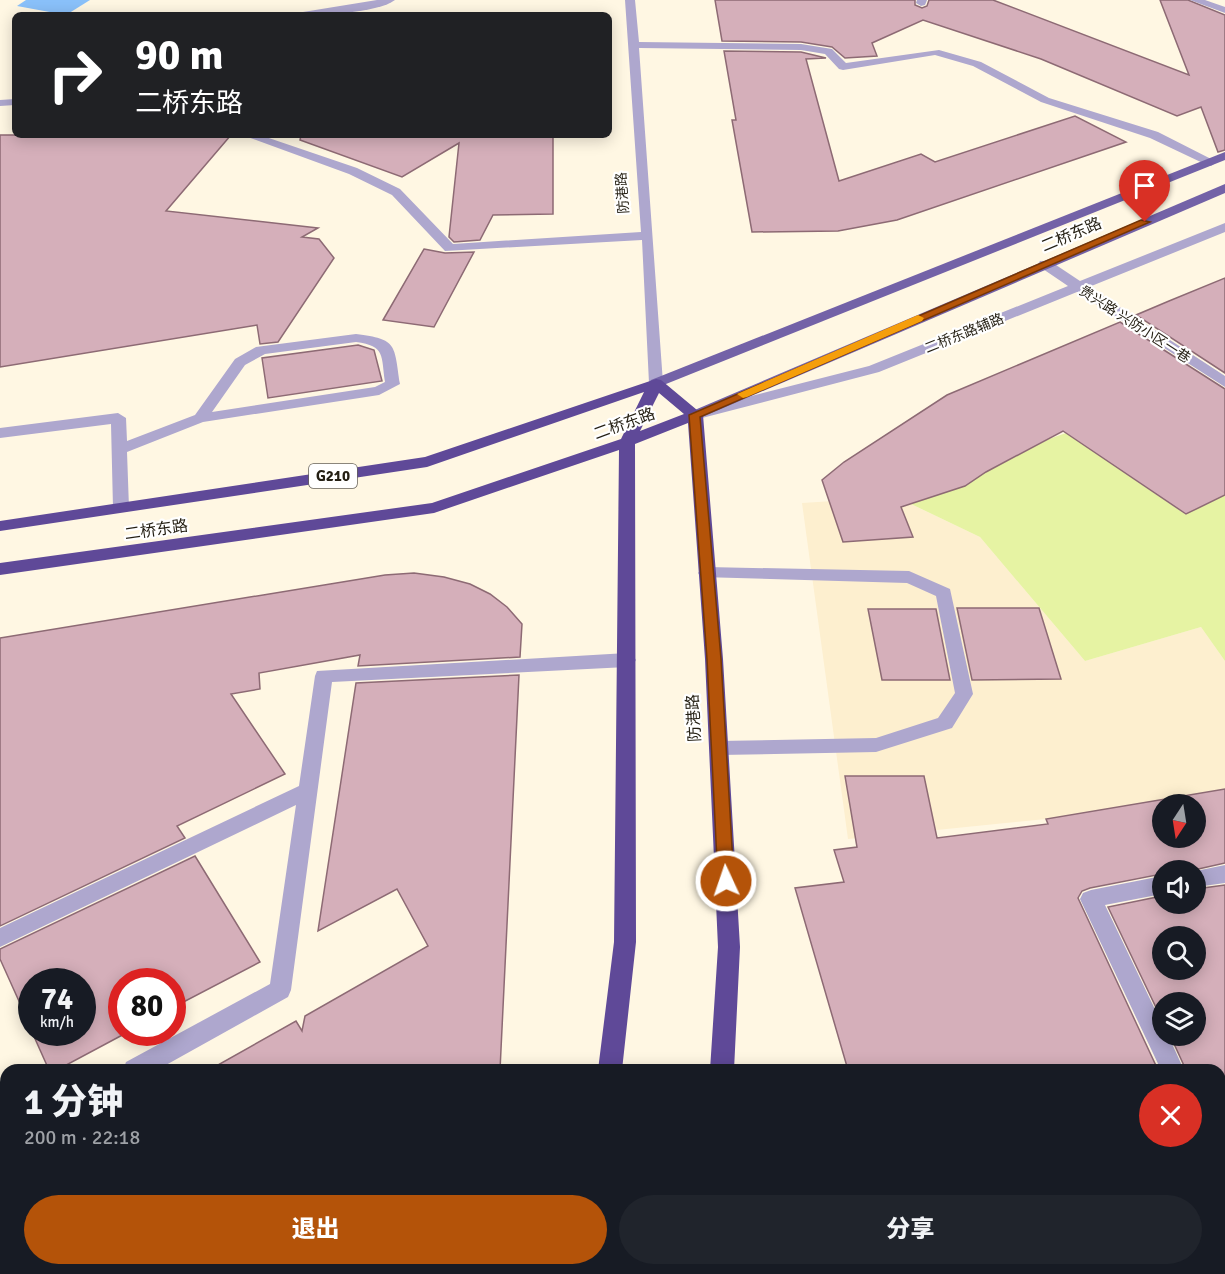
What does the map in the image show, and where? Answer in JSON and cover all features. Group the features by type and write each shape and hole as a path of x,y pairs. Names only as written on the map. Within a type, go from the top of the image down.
{"highway":[{"path":"656,382 694,415"},
{"name":"防港路","path":"611,1064 625,942 627,442 656,382"},
{"name":"二桥东路","path":"0,526 427,462 656,382"},
{"name":"防港路","path":"694,415 719,748 729,947 722,1064"},
{"name":"二桥东路","path":"0,569 434,508 627,442 694,415"}],"main road":[{"name":"二桥东路","path":"656,382 1225,156"},
{"name":"二桥东路","path":"694,415 1225,188"}],"street":[{"path":"325,12 390,0"},
{"name":"防港路","path":"630,0 648,236 656,382"},
{"path":"1196,0 1225,10"},
{"path":"634,45 801,47 828,51 843,67 935,52 977,64 1045,99 1154,135 1211,162"},
{"path":"257,138 353,171 396,192 450,248 648,236"},
{"name":"二桥东路辅路","path":"694,415 874,369 1225,227"},
{"name":"贵兴路 兴防小区一巷","path":"1044,264 1225,383"},
{"path":"119,450 200,418 379,391 393,384 387,349 378,341 356,338 261,350 240,362 200,418"},
{"path":"0,434 118,417 121,508"},
{"path":"707,573 909,578 945,593 964,694 945,723 876,745 719,748"},
{"path":"145,1064 280,990 324,676 627,660"},
{"path":"0,938 308,790"},
{"path":"1206,877 1225,874"},
{"path":"1152,887 1091,898 1170,1064"}],"shaded area":[{"path":"896,497 980,537 1085,661 1201,627 1225,661 1225,789 1195,794 1152,794 1152,801 1046,819 848,839 802,503"}],"green space":[{"path":"1066,433 1185,514 1225,495 1225,661 1201,627 1085,661 980,537 911,504 986,472 1049,439"}],"water":[{"path":"26,0 90,0 71,12 50,12 17,6"}],"building":[{"path":"715,0 915,0 915,5 922,8 927,6 929,0 993,0 1189,75 1160,0 1188,0 1225,15 1225,150 1218,152 1201,107 1177,116 1041,59 923,20 872,43 877,56 845,58 832,47 801,42 722,41"},
{"path":"724,51 801,52 826,58 806,59 839,181 921,154 935,162 1075,116 1126,142 897,220 838,231 752,232 732,120 736,120"},
{"path":"0,135 12,135 12,138 228,138 166,211 318,228 302,237 319,239 334,258 278,342 260,344 257,325 0,367"},
{"path":"300,138 553,138 553,214 493,215 480,240 454,242 449,237 459,143 402,177 300,140"},
{"path":"424,249 445,253 474,252 434,327 383,320"},
{"path":"1225,278 1225,373 1136,315 1169,301"},
{"path":"1120,322 1225,389 1225,495 1186,514 1063,431 986,472 965,486 901,507 913,537 843,542 822,480 844,462 947,395"},
{"path":"358,345 374,350 382,381 268,398 262,358"},
{"path":"414,573 444,577 470,584 490,594 507,607 522,624 520,657 358,666 360,655 259,673 260,689 231,694 285,774 177,826 185,838 0,926 0,638 385,575"},
{"path":"957,608 1039,608 1061,679 972,680"},
{"path":"868,609 936,609 950,680 882,680"},
{"path":"519,675 500,1064 220,1064 296,1021 302,1031 305,1016 428,946 397,889 318,931 356,683"},
{"path":"845,776 924,776 937,838 1048,824 1046,819 1152,801 1152,848 1206,848 1206,794 1195,794 1225,789 1225,863 1206,867 1206,860 1152,860 1152,876 1090,888 1082,891 1078,898 1155,1064 846,1064 795,888 844,882 834,850 857,847"},
{"path":"195,856 260,962 186,1001 186,968 108,968 108,1043 68,1064 46,1064 38,1046 96,1046 96,968 18,968 18,999 0,959 0,949"},
{"path":"1225,885 1225,1064 1183,1064 1175,1046 1206,1046 1206,992 1152,992 1152,999 1108,907 1152,898 1152,914 1206,914 1206,888"}],"slow traffic":[{"path":"743,394 918,318"}],"route":[{"path":"726,881 714,659 694,415 1145,222"}]}
